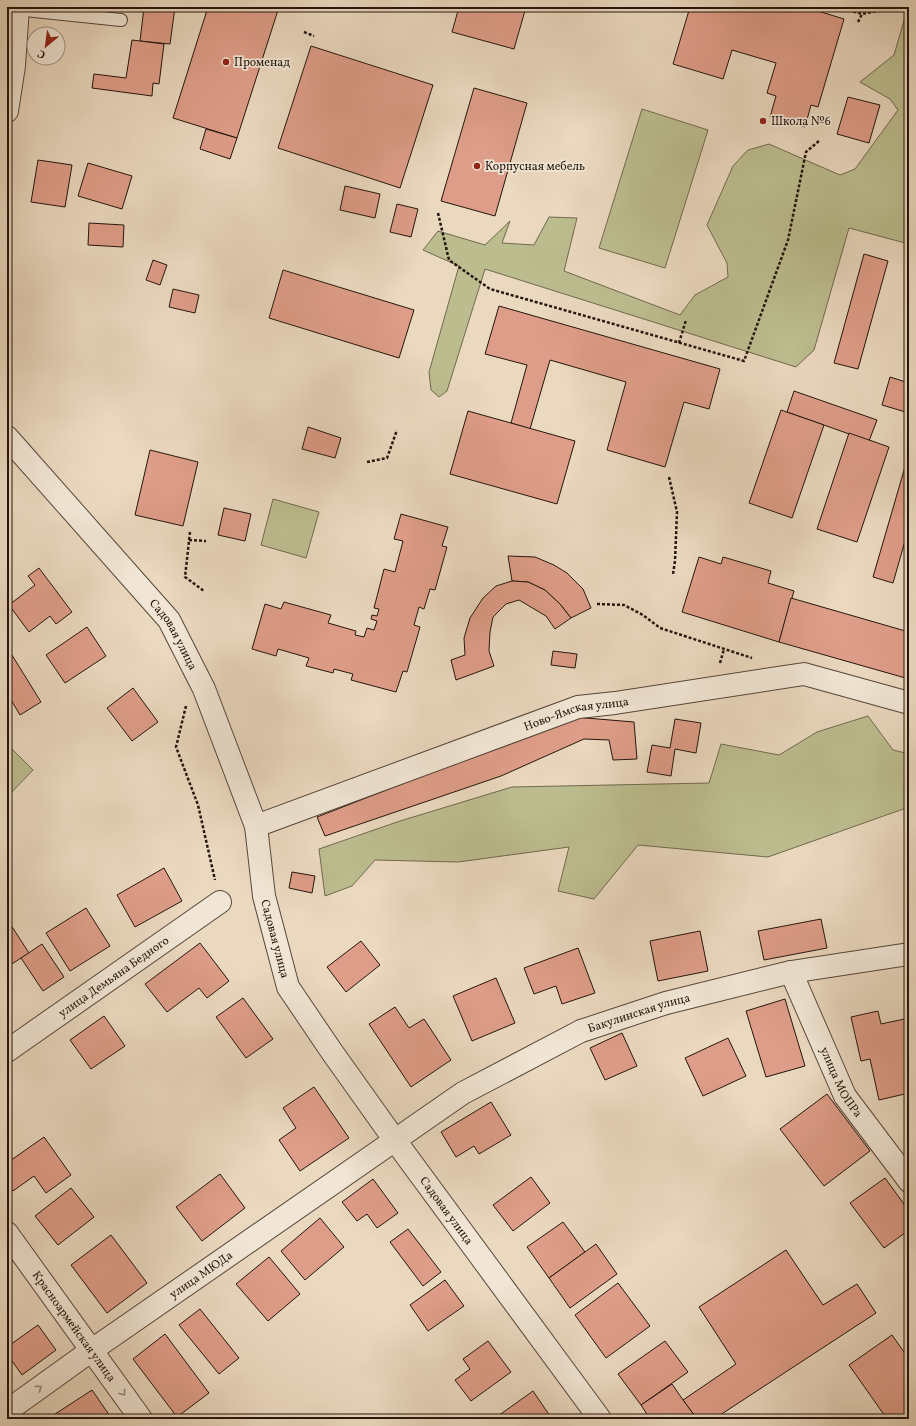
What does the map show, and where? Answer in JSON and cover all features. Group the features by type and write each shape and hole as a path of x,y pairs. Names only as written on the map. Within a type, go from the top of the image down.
{"street":[{"path":"7,111 14,66 18,8"},
{"name":"Садовая улица","path":"7,437 169,620 204,689 256,826 264,896 288,986 332,1052 394,1139 600,1419"},
{"name":"Ново-Ямская улица","path":"256,826 578,707 610,704 804,674 909,703"},
{"name":"улица Демьяна Бедного","path":"7,1052 220,902"},
{"name":"Бакулинская улица","path":"394,1139 463,1093 581,1031 666,1003 791,972 901,954 909,954"},
{"name":"улица МОПРа","path":"791,972 845,1096 909,1181"},
{"name":"улица МЮДа","path":"7,1411 394,1139"},
{"name":"Красноармейская улица","path":"7,1233 141,1419"}],"lane":[{"path":"18,8 121,20"}],"path":[{"path":"839,7 862,14 898,7"},
{"path":"858,22 862,14"},
{"path":"304,32 314,36"},
{"path":"438,213 449,260 490,289 744,362 788,240 806,152 820,140"},
{"path":"679,343 686,320"},
{"path":"367,462 387,458 397,430"},
{"path":"669,478 677,512 673,574"},
{"path":"190,532 186,577 204,591"},
{"path":"189,540 206,541"},
{"path":"597,604 624,605 643,615 660,628 753,658"},
{"path":"194,670 176,746 198,805 220,902"}],"green space":[{"path":"908,7 909,203 904,206 909,209 909,244 849,228 814,350 796,367 485,269 447,391 439,397 431,390 429,372 459,266 423,250 438,231 485,245 510,221 502,243 534,245 549,217 577,218 564,271 680,315 695,295 728,277 727,263 707,225 733,166 748,150 769,144 840,175 855,169 898,110 890,99 860,82 894,55"},
{"path":"642,109 708,130 665,268 599,248"},
{"path":"273,499 319,512 306,558 261,545"},
{"path":"868,716 893,750 909,754 909,807 768,857 638,845 594,899 558,891 569,847 458,862 375,860 352,886 325,896 319,849 400,821 512,787 709,783 721,744 779,755 817,732"},
{"path":"7,746 10,747 33,770 7,797"}],"building":[{"path":"144,7 175,7 170,44 140,41"},
{"name":"Променад","path":"208,7 279,7 237,138 173,118"},
{"path":"459,7 526,7 514,49 452,32"},
{"path":"690,7 805,7 844,19 818,107 811,105 805,127 770,117 776,96 767,93 776,63 732,50 723,79 673,64"},
{"path":"132,40 164,44 159,84 153,83 152,96 92,88 94,74 126,78"},
{"path":"311,46 433,85 400,188 278,148"},
{"path":"474,88 527,103 495,216 441,201"},
{"path":"848,97 880,105 869,143 837,134"},
{"path":"206,129 237,138 230,159 200,149"},
{"path":"38,160 72,165 65,207 31,202"},
{"path":"88,163 132,176 122,209 78,196"},
{"path":"345,186 380,194 375,218 340,210"},
{"path":"397,204 418,209 411,237 390,232"},
{"path":"89,223 124,225 123,247 88,245"},
{"path":"864,254 888,261 858,369 834,363"},
{"path":"153,260 167,265 160,285 146,280"},
{"path":"283,270 414,310 399,358 269,318"},
{"path":"173,289 199,295 195,313 169,307"},
{"path":"499,306 720,369 709,409 684,402 665,467 607,450 626,382 550,360 530,429 511,423 527,365 485,354"},
{"path":"890,377 909,383 909,413 882,405"},
{"path":"794,391 877,420 869,441 787,412"},
{"path":"781,410 824,425 792,518 749,503"},
{"path":"468,411 575,441 557,504 450,474"},
{"path":"308,427 341,438 335,458 302,449"},
{"path":"849,433 889,447 857,542 817,529"},
{"path":"150,450 198,462 183,526 135,515"},
{"path":"909,453 909,527 893,583 873,577"},
{"path":"224,508 251,514 245,541 218,535"},
{"path":"401,514 448,527 442,546 447,547 435,590 430,589 424,609 419,607 414,625 420,627 407,672 403,671 396,692 351,680 353,674 334,669 333,673 306,666 309,658 278,649 276,656 252,649 265,604 281,609 284,602 331,615 328,623 356,631 355,635 364,637 367,628 374,630 377,621 371,619 372,615 377,616 379,609 374,608 384,569 395,572 403,541 394,539"},
{"path":"508,556 535,557 554,565 567,573 583,589 591,608 571,618 560,604 545,590 528,582 512,581"},
{"path":"699,557 721,564 723,557 771,571 768,583 794,591 779,642 682,612"},
{"path":"39,568 72,612 56,624 50,616 29,632 9,605 35,585 28,576"},
{"path":"512,581 528,582 545,590 560,604 571,618 555,629 546,616 519,600 506,604 493,617 490,632 489,651 494,666 456,680 451,660 465,655 464,638 470,618 483,598 496,586"},
{"path":"791,598 909,632 909,679 779,642"},
{"path":"87,627 106,656 65,683 46,655"},
{"path":"7,647 41,702 20,715 7,693"},
{"path":"553,651 577,654 575,668 551,665"},
{"path":"133,688 158,722 132,741 107,708"},
{"path":"574,717 634,722 637,759 613,760 609,740 584,739 501,776 325,836 317,817"},
{"path":"675,719 701,723 696,753 675,749 671,776 647,772 652,745 670,748"},
{"path":"164,868 182,901 135,927 117,895"},
{"path":"292,872 315,876 312,893 289,888"},
{"path":"86,908 110,946 70,971 46,933"},
{"path":"7,919 29,953 7,967"},
{"path":"821,919 827,948 764,960 758,931"},
{"path":"700,931 708,971 658,981 650,941"},
{"path":"361,941 380,965 346,992 327,967"},
{"path":"200,943 229,981 207,998 199,988 167,1012 145,984"},
{"path":"42,944 64,977 43,991 21,958"},
{"path":"578,948 595,993 562,1004 556,986 534,994 524,968"},
{"path":"496,978 515,1023 472,1041 453,996"},
{"path":"243,998 273,1039 246,1058 216,1017"},
{"path":"785,999 805,1066 766,1077 746,1011"},
{"path":"395,1007 409,1028 424,1019 451,1060 411,1087 369,1024"},
{"path":"878,1011 881,1024 909,1018 909,1093 879,1100 870,1059 861,1061 851,1017"},
{"path":"104,1016 125,1046 91,1069 70,1040"},
{"path":"622,1033 637,1066 605,1080 590,1048"},
{"path":"728,1038 746,1076 703,1096 685,1058"},
{"path":"314,1087 349,1138 300,1171 279,1140 296,1128 283,1108"},
{"path":"827,1094 870,1151 824,1186 780,1129"},
{"path":"491,1102 511,1135 479,1154 474,1146 456,1157 441,1132"},
{"path":"44,1137 71,1175 46,1193 34,1176 13,1191 7,1183 7,1163"},
{"path":"220,1174 245,1208 202,1241 176,1207"},
{"path":"531,1177 550,1203 513,1231 493,1205"},
{"path":"885,1178 909,1211 909,1230 884,1248 850,1203"},
{"path":"373,1179 398,1213 377,1228 367,1214 357,1221 342,1202"},
{"path":"71,1188 94,1217 58,1245 35,1216"},
{"path":"320,1218 344,1247 305,1280 281,1251"},
{"path":"563,1222 585,1252 549,1278 527,1247"},
{"path":"408,1229 441,1272 423,1286 390,1242"},
{"path":"111,1235 147,1283 107,1313 71,1265"},
{"path":"596,1244 617,1274 570,1308 549,1278"},
{"path":"786,1250 823,1305 857,1284 876,1313 714,1419 697,1419 683,1400 736,1364 699,1307"},
{"path":"269,1257 300,1294 268,1321 236,1284"},
{"path":"445,1280 464,1306 428,1331 410,1305"},
{"path":"618,1283 650,1326 606,1358 575,1315"},
{"path":"200,1309 239,1358 219,1374 179,1325"},
{"path":"38,1325 56,1350 22,1375 7,1354 7,1347"},
{"path":"165,1334 209,1393 177,1417 133,1359"},
{"path":"892,1335 909,1359 909,1419 887,1419 849,1365"},
{"path":"488,1341 511,1372 471,1401 455,1380 470,1369 463,1359"},
{"path":"665,1341 688,1372 641,1405 618,1374"},
{"path":"672,1384 697,1419 650,1419 641,1405"},
{"path":"92,1390 112,1419 49,1418"},
{"path":"533,1391 552,1419 500,1419 498,1416"}],"place":[{"name":"Променад","path":"226,62"},
{"name":"Школа №6","path":"763,121"},
{"name":"Корпусная мебель","path":"477,166"}]}
